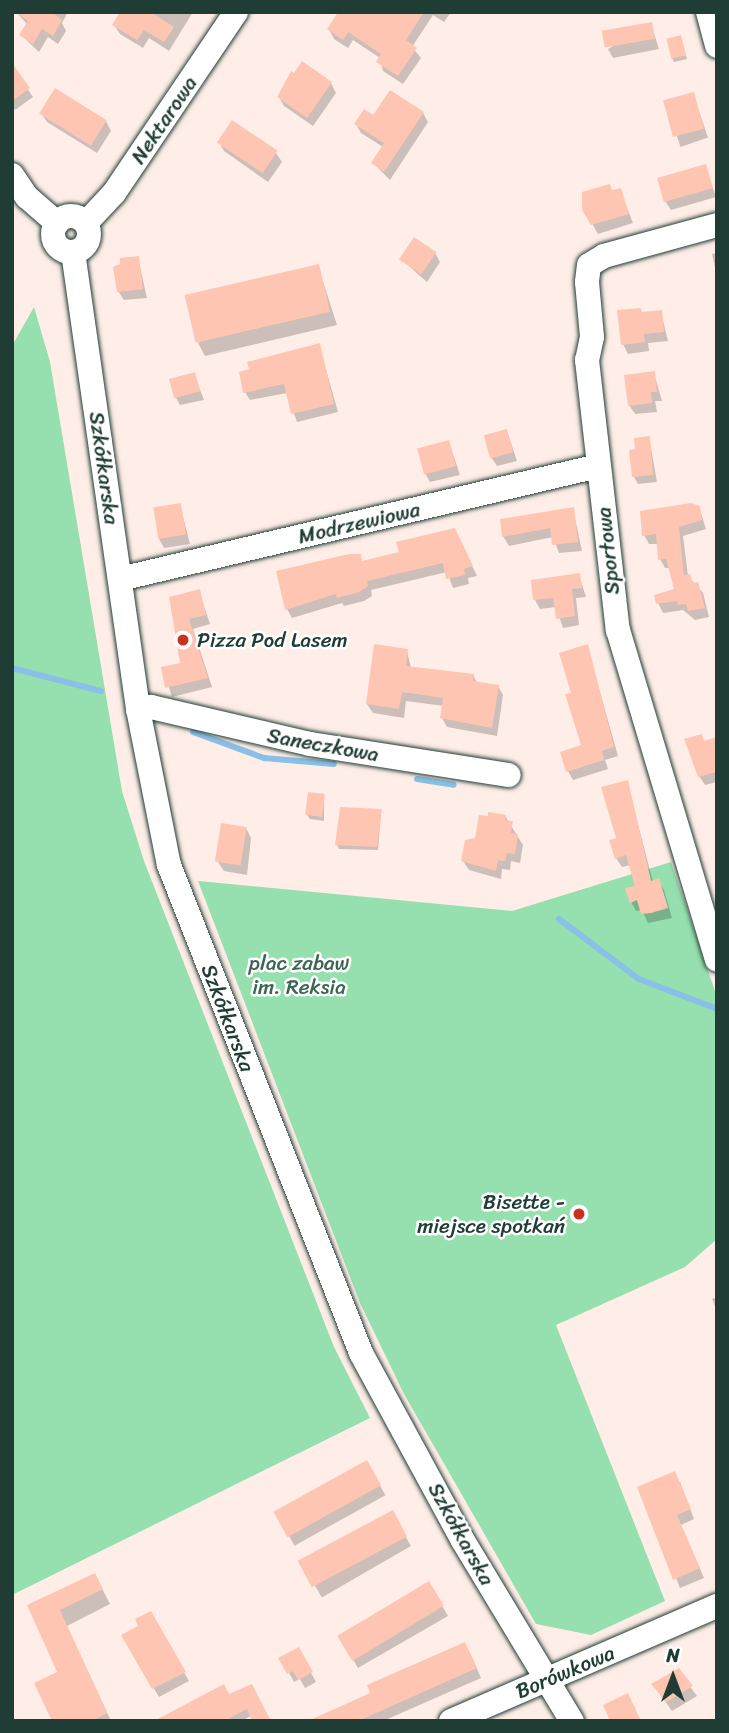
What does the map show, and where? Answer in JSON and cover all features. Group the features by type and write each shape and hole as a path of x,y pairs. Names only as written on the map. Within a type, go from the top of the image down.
{"street":[{"name":"Nektarowa","path":"86,223 119,186 236,12"},
{"path":"709,12 717,46"},
{"path":"12,175 27,197 57,223"},
{"path":"71,216 86,223 88,240 73,252 60,249 54,240 57,223 71,216"},
{"name":"Sportowa","path":"717,225 604,256 589,265 592,337 587,360 618,630 717,959"},
{"name":"Szkółkarska","path":"73,252 138,709 169,865 345,1319 544,1681 572,1721"},
{"name":"Modrzewiowa","path":"120,579 599,467"},
{"name":"Saneczkowa","path":"138,709 150,707 310,744 509,775"},
{"name":"Borówkowa","path":"451,1721 717,1606"}],"green space":[{"path":"34,307 50,362 122,791 144,861 334,1347 370,1418 12,1595 12,346"},
{"name":"plac zabaw im. Reksia","path":"671,862 717,997 717,1239 685,1267 556,1325 665,1601 591,1635 536,1624 404,1394 360,1303 198,881 512,911"}],"building":[{"path":"15,12 52,12 62,20 53,36 42,29 33,44 19,35 28,21"},
{"path":"120,12 151,12 174,27 164,42 144,30 137,40 112,25"},
{"path":"338,12 424,12 406,40 417,48 398,76 376,62 381,54 348,32 343,40 327,29"},
{"path":"652,22 655,39 605,48 602,31"},
{"path":"681,35 686,55 672,59 666,39"},
{"path":"302,61 332,82 307,118 277,97 291,71 294,73"},
{"path":"12,63 30,88 12,101"},
{"path":"55,88 107,120 91,146 39,113"},
{"path":"390,90 424,112 384,172 371,163 384,143 354,124 364,109 373,115"},
{"path":"694,92 704,129 673,137 663,100"},
{"path":"232,120 278,151 262,173 217,142"},
{"path":"706,164 713,188 664,202 657,178"},
{"path":"610,184 612,190 621,188 629,214 591,225 582,210 582,192"},
{"path":"414,237 436,252 421,274 399,259"},
{"path":"139,256 143,289 117,292 113,267 120,264 120,258"},
{"path":"319,264 330,312 196,343 185,295"},
{"path":"641,308 642,312 662,310 664,332 644,334 645,342 621,345 617,310"},
{"path":"320,343 334,404 291,414 284,384 243,393 239,372 249,369 247,362"},
{"path":"655,371 657,392 651,392 652,403 628,406 624,375"},
{"path":"195,372 200,391 174,398 169,379"},
{"path":"507,429 513,452 490,458 484,435"},
{"path":"650,436 653,475 632,477 629,450 635,449 634,438"},
{"path":"449,440 456,466 424,475 417,449"},
{"path":"181,503 186,535 158,539 153,507"},
{"path":"691,503 700,506 702,520 679,527 684,575 690,574 693,583 698,582 705,608 688,611 686,604 678,605 677,601 656,604 654,595 674,589 666,559 658,560 656,534 642,536 640,511"},
{"path":"574,507 578,542 552,545 550,528 502,537 500,519"},
{"path":"455,528 473,566 464,569 465,575 446,579 443,563 367,581 368,586 359,592 337,598 336,594 285,610 276,571 349,554 361,554 362,561 399,552 396,542"},
{"path":"580,573 582,588 572,589 575,616 556,619 553,598 533,600 531,580"},
{"path":"200,589 206,615 189,619 208,678 165,688 161,667 180,663 169,597"},
{"path":"374,644 408,649 406,666 474,674 473,681 499,685 492,728 440,718 443,698 402,692 399,709 366,704"},
{"path":"588,644 614,747 602,751 604,760 566,772 560,752 581,745 565,694 571,693 559,653"},
{"path":"702,734 704,741 717,737 717,772 698,777 684,739"},
{"path":"628,780 651,881 659,878 668,908 651,913 641,914 637,900 630,903 625,888 635,886 626,855 615,859 609,840 616,838 601,787"},
{"path":"308,792 325,794 322,817 305,815"},
{"path":"340,807 382,809 377,847 335,845"},
{"path":"488,812 506,815 505,820 513,821 511,833 518,834 515,854 507,853 505,861 498,860 496,871 461,861 465,840 475,838 479,815 488,816"},
{"path":"221,823 247,827 241,866 215,862"},
{"path":"367,1460 381,1485 287,1537 273,1512"},
{"path":"675,1471 691,1509 677,1515 700,1568 673,1580 637,1487"},
{"path":"393,1510 407,1536 312,1587 298,1561"},
{"path":"95,1573 103,1589 60,1610 107,1713 92,1721 52,1721 34,1683 57,1672 27,1605"},
{"path":"429,1581 444,1606 352,1661 337,1636"},
{"path":"151,1611 186,1672 152,1689 121,1635 138,1626 135,1619"},
{"path":"465,1642 477,1668 358,1721 308,1721 370,1693 367,1685"},
{"path":"299,1647 313,1672 298,1680 293,1671 287,1674 278,1658"},
{"path":"679,1668 693,1686 666,1702 651,1684"},
{"path":"224,1684 229,1694 252,1684 271,1721 252,1721 247,1709 224,1721 154,1721"},
{"path":"628,1693 641,1721 610,1721 603,1705"}],"waterway":[{"path":"12,668 101,691"},
{"path":"193,732 264,758 334,764"},
{"path":"417,779 454,785"},
{"path":"559,919 639,979 717,1009"}],"place":[{"name":"Pizza Pod Lasem","path":"183,640"},
{"name":"Bisette - miejsce spotkań","path":"579,1214"}]}
